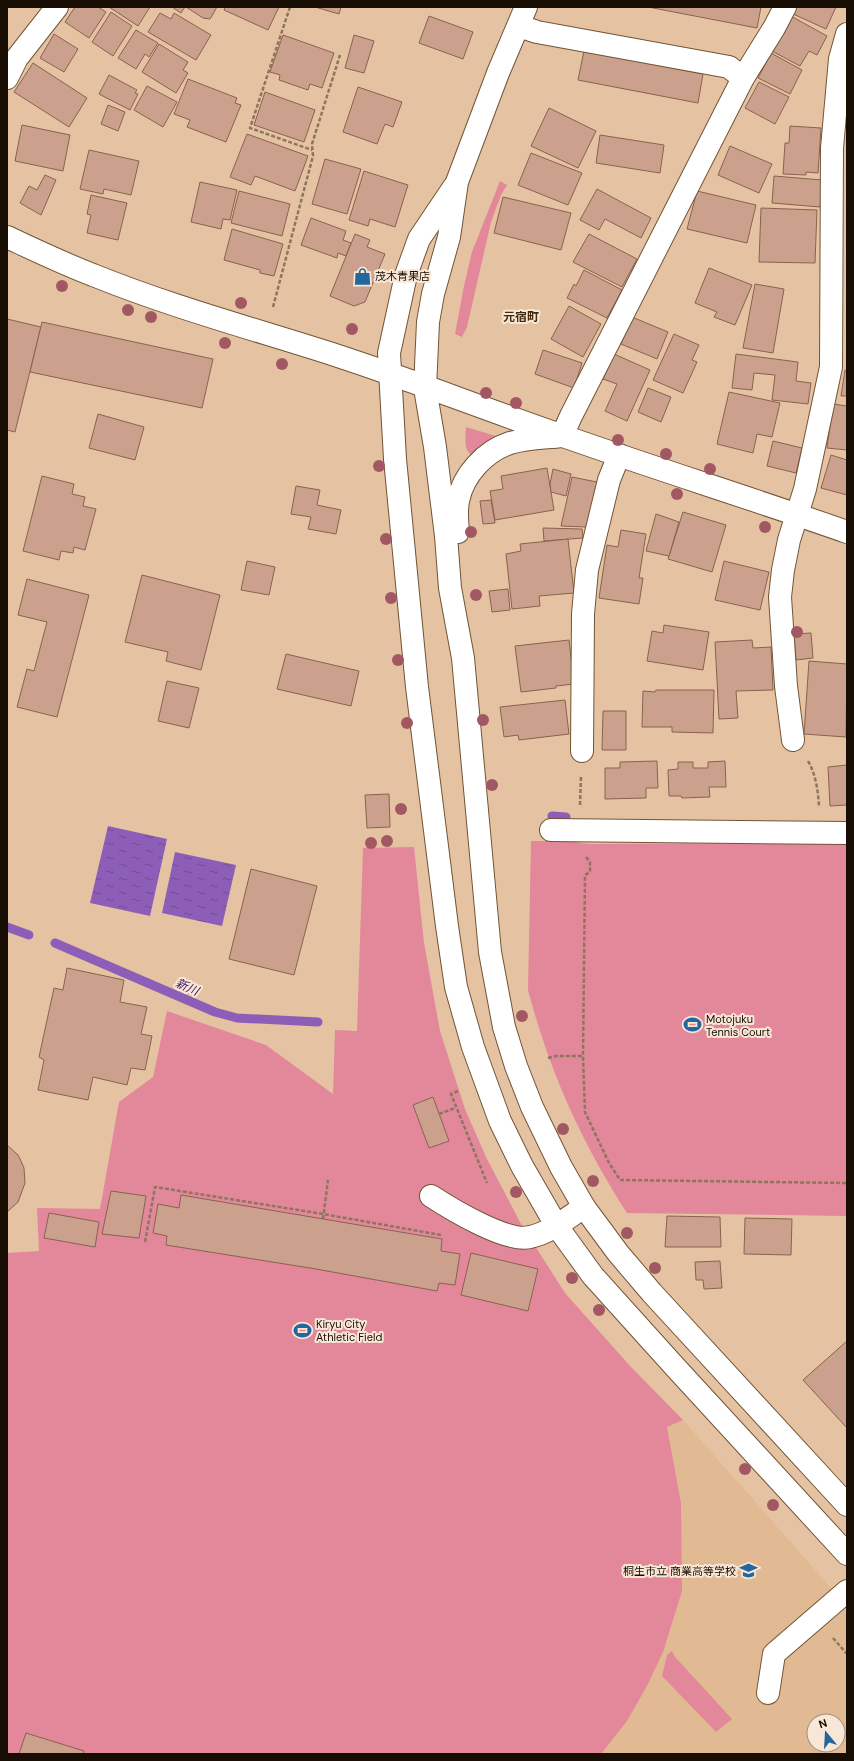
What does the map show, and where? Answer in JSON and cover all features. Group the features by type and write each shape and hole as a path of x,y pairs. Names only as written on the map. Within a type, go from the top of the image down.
{"street":[{"path":"8,74 17,58 57,7"},
{"path":"562,436 744,78 785,7"},
{"path":"463,658 450,588 446,536 435,446 425,388 428,322 433,294 449,237 457,182 498,73 523,17 537,32 729,68 744,78"},
{"path":"799,748 786,686 780,597 782,570 805,489 839,334 832,148 842,97 840,59 847,34"},
{"path":"457,182 419,239 406,275 389,354 395,459 417,687 456,987 473,1047 500,1120 522,1166 556,1225 593,1276 847,1554"},
{"path":"7,237 92,275 127,288 250,329 336,355 425,388 460,398 562,436 847,532"},
{"path":"562,436 523,440 508,444 498,449 474,468 460,491 457,515 463,585 463,658 490,952 504,1027 516,1066 532,1107 561,1167 584,1207 618,1253 652,1293 847,1505"},
{"path":"582,760 583,614 587,570 609,480 619,455"},
{"path":"551,830 847,833"},
{"path":"431,1196 444,1205 500,1233 516,1238 529,1238 556,1225 584,1207"},
{"path":"768,1693 774,1654 818,1618 847,1591"}],"path":[{"path":"290,7 250,128 312,150"},
{"path":"273,307 313,156 312,144 340,55"},
{"path":"799,748 812,768 818,789"},
{"path":"580,805 582,760"},
{"path":"585,853 585,856 590,862 590,872 585,875 583,1056 585,1112 609,1163 620,1180 847,1183"},
{"path":"548,1058 556,1056 583,1056"},
{"path":"458,1091 451,1094 455,1108 487,1183"},
{"path":"439,1114 455,1108"},
{"path":"323,1219 328,1180"},
{"path":"145,1242 155,1187 441,1235"},
{"path":"831,1636 847,1654"}],"shaded area":[{"path":"500,181 507,185 501,195 491,222 467,327 462,337 455,334 472,252"},
{"path":"466,427 499,437 472,455 466,447"},
{"name":"Motojuku Tennis Court","path":"531,841 579,841 579,843 591,844 847,843 847,1216 627,1213 595,1159 568,1106 546,1050 528,990"},
{"name":"Kiryu City Athletic Field","path":"414,847 424,943 440,1031 465,1109 486,1157 521,1224 565,1293 631,1367 683,1420 667,1427 681,1503 682,1591 663,1652 647,1686 627,1721 601,1754 7,1754 7,1253 39,1251 37,1208 100,1209 119,1102 153,1077 167,1011 266,1045 333,1094 335,1030 357,1031 363,848"},
{"name":"桐生市立 商業高等学校","path":"683,1420 847,1606 847,1754 601,1754 627,1721 647,1686 663,1652 681,1503 667,1427"},
{"path":"672,1651 675,1657 732,1719 716,1732 662,1676 667,1655"}],"water":[{"path":"108,826 167,839 150,916 90,903"},
{"path":"175,852 236,865 222,926 162,913"}],"building":[{"path":"75,7 98,7 106,12 89,38 65,22"},
{"path":"109,7 150,7 138,26"},
{"path":"172,7 185,7 181,13"},
{"path":"186,7 217,7 210,19 203,18"},
{"path":"225,7 279,7 268,30 224,10"},
{"path":"315,7 341,7 339,14"},
{"path":"648,7 761,7 757,28"},
{"path":"793,7 836,7 826,29 791,13"},
{"path":"111,12 132,26 113,56 92,42"},
{"path":"160,13 171,19 174,13 211,35 196,60 148,32"},
{"path":"789,15 827,36 817,55 809,51 800,66 770,50"},
{"path":"429,16 473,32 463,59 419,43"},
{"path":"136,30 158,43 149,57 145,54 136,69 118,58"},
{"path":"54,34 78,49 64,72 40,58"},
{"path":"283,35 334,53 322,88 310,84 308,90 279,80 280,75 270,72"},
{"path":"354,35 374,41 364,73 345,68"},
{"path":"159,44 188,62 183,70 188,73 176,93 142,72"},
{"path":"584,51 703,74 698,103 578,80"},
{"path":"771,53 802,70 790,94 758,78"},
{"path":"33,63 87,98 69,127 14,92"},
{"path":"109,75 137,90 135,93 138,94 130,110 99,94"},
{"path":"188,79 237,98 235,103 241,105 226,142 187,127 190,120 174,114"},
{"path":"759,82 789,97 775,124 745,108"},
{"path":"147,86 177,102 163,127 134,110"},
{"path":"358,87 402,102 393,127 385,124 377,144 343,132"},
{"path":"265,92 315,110 304,142 254,125"},
{"path":"108,105 125,112 118,131 101,124"},
{"path":"549,108 596,131 578,168 531,146"},
{"path":"22,125 70,135 63,171 15,161"},
{"path":"790,126 821,128 818,173 806,172 806,175 783,174 785,143 789,143"},
{"path":"247,134 308,156 295,191 255,176 251,185 230,177"},
{"path":"600,135 664,145 660,173 596,163"},
{"path":"730,146 772,164 759,193 718,175"},
{"path":"89,150 139,161 131,195 104,189 103,194 80,189"},
{"path":"531,153 582,173 568,205 518,185"},
{"path":"325,159 361,169 347,214 312,204"},
{"path":"364,171 408,185 395,227 370,219 368,226 349,220"},
{"path":"45,175 56,180 41,215 20,203 29,186 37,190"},
{"path":"774,176 822,180 820,207 772,203"},
{"path":"200,182 237,190 230,220 223,219 221,229 191,222"},
{"path":"597,189 651,218 641,238 605,219 599,230 580,220"},
{"path":"239,191 290,204 282,236 231,223"},
{"path":"697,191 756,205 747,243 687,229"},
{"path":"91,195 127,203 118,240 87,233 91,215 87,214"},
{"path":"503,197 571,213 561,250 494,233"},
{"path":"761,208 817,210 815,263 759,262"},
{"path":"311,218 346,231 343,240 351,243 346,256 338,253 337,258 301,245"},
{"path":"232,229 283,244 274,276 260,273 260,270 224,260"},
{"path":"355,234 370,240 367,247 385,254 365,302 354,306 330,296"},
{"path":"589,234 637,259 622,287 573,262"},
{"path":"709,268 752,285 735,325 714,317 717,312 695,303"},
{"path":"584,270 622,290 607,318 567,298 574,284 576,286"},
{"path":"755,284 784,289 773,353 743,348"},
{"path":"569,306 601,324 583,357 551,339"},
{"path":"632,317 668,332 657,359 621,344"},
{"path":"7,319 41,327 15,432 7,430"},
{"path":"42,322 213,359 202,408 30,372"},
{"path":"674,334 699,345 692,360 697,362 683,393 653,380"},
{"path":"543,350 582,363 574,388 535,374"},
{"path":"614,354 650,370 627,421 605,411 617,384 603,379"},
{"path":"736,354 798,362 796,381 811,383 808,404 772,400 775,375 754,373 752,390 732,388"},
{"path":"845,370 847,371 847,396 841,396"},
{"path":"648,388 671,397 661,422 638,412"},
{"path":"729,392 780,403 772,437 757,434 753,453 717,444"},
{"path":"833,404 847,406 847,450 827,448"},
{"path":"98,414 144,427 135,460 89,448"},
{"path":"773,441 802,448 796,473 767,466"},
{"path":"831,455 847,460 847,495 821,488"},
{"path":"547,468 554,510 495,520 490,491 503,489 501,476"},
{"path":"553,469 571,474 566,496 551,492 550,484"},
{"path":"42,476 74,484 72,494 85,497 83,506 96,509 85,550 74,547 73,553 61,551 59,560 23,551"},
{"path":"572,477 597,482 587,527 561,526"},
{"path":"296,486 320,490 317,505 341,510 336,534 308,529 311,517 291,514"},
{"path":"491,500 495,523 483,524 480,501"},
{"path":"683,512 726,525 712,572 668,559"},
{"path":"656,514 679,522 669,556 646,551"},
{"path":"543,528 582,529 583,538 544,541"},
{"path":"621,530 646,534 639,578 643,578 639,604 599,598 607,545 618,547"},
{"path":"568,539 574,593 539,596 540,606 512,609 506,554 521,551 520,544"},
{"path":"247,561 275,567 269,595 241,590"},
{"path":"724,561 769,572 760,610 715,600"},
{"path":"142,575 220,595 201,670 166,661 168,652 125,642"},
{"path":"27,579 89,595 57,717 17,707 27,669 34,671 47,622 18,615"},
{"path":"508,589 510,610 492,612 489,591"},
{"path":"664,625 709,632 703,670 647,661 652,631 663,633"},
{"path":"811,633 813,658 796,660 794,634"},
{"path":"569,640 574,684 556,686 556,688 521,692 515,646"},
{"path":"752,640 753,648 771,647 773,690 736,691 738,718 719,719 715,642"},
{"path":"286,654 359,671 351,706 277,689"},
{"path":"809,661 847,664 846,737 804,734"},
{"path":"167,681 199,688 189,728 158,721"},
{"path":"656,690 714,690 713,733 672,732 672,727 642,727 643,691 655,692"},
{"path":"565,700 569,734 519,740 518,735 504,737 500,707"},
{"path":"603,711 626,711 626,750 602,750"},
{"path":"657,761 658,788 646,788 646,798 605,799 605,768 620,768 620,762"},
{"path":"725,761 726,787 709,787 710,797 682,798 681,796 669,796 668,770 678,769 678,762 693,762 693,768 708,768 708,762"},
{"path":"847,765 847,805 830,806 828,767"},
{"path":"389,794 390,827 367,828 365,795"},
{"path":"251,869 317,886 294,975 229,959"},
{"path":"67,968 124,980 120,1002 147,1007 141,1034 152,1036 145,1070 131,1068 127,1085 93,1077 88,1100 38,1090 44,1060 39,1057 54,988 63,990"},
{"path":"433,1097 449,1141 429,1148 413,1105"},
{"path":"7,1145 18,1155 21,1161 24,1168 25,1183 18,1202 7,1212"},
{"path":"111,1191 146,1196 139,1238 102,1234"},
{"path":"181,1195 442,1239 441,1251 460,1254 455,1285 439,1283 437,1291 316,1269 166,1245 167,1236 153,1233 158,1204 179,1208"},
{"path":"49,1213 99,1222 95,1247 44,1238"},
{"path":"667,1216 720,1217 721,1247 665,1247"},
{"path":"745,1218 792,1219 791,1255 744,1254"},
{"path":"471,1253 538,1269 528,1311 461,1295"},
{"path":"720,1261 722,1288 704,1289 703,1280 696,1280 695,1262"},
{"path":"847,1341 847,1428 803,1380"},
{"path":"26,1733 84,1751 83,1754 19,1754"}],"waterway":[{"name":"新川","path":"552,816 566,817"},
{"name":"新川","path":"7,927 29,935"},
{"name":"新川","path":"55,943 215,1012 237,1018 318,1022"}],"place":[{"name":"茂木青果店","path":"362,276"},
{"name":"Motojuku Tennis Court","path":"693,1025"},
{"name":"Kiryu City Athletic Field","path":"303,1330"},
{"name":"桐生市立 商業高等学校","path":"749,1571"}],"district":[{"name":"元宿町","path":"521,317"}]}
